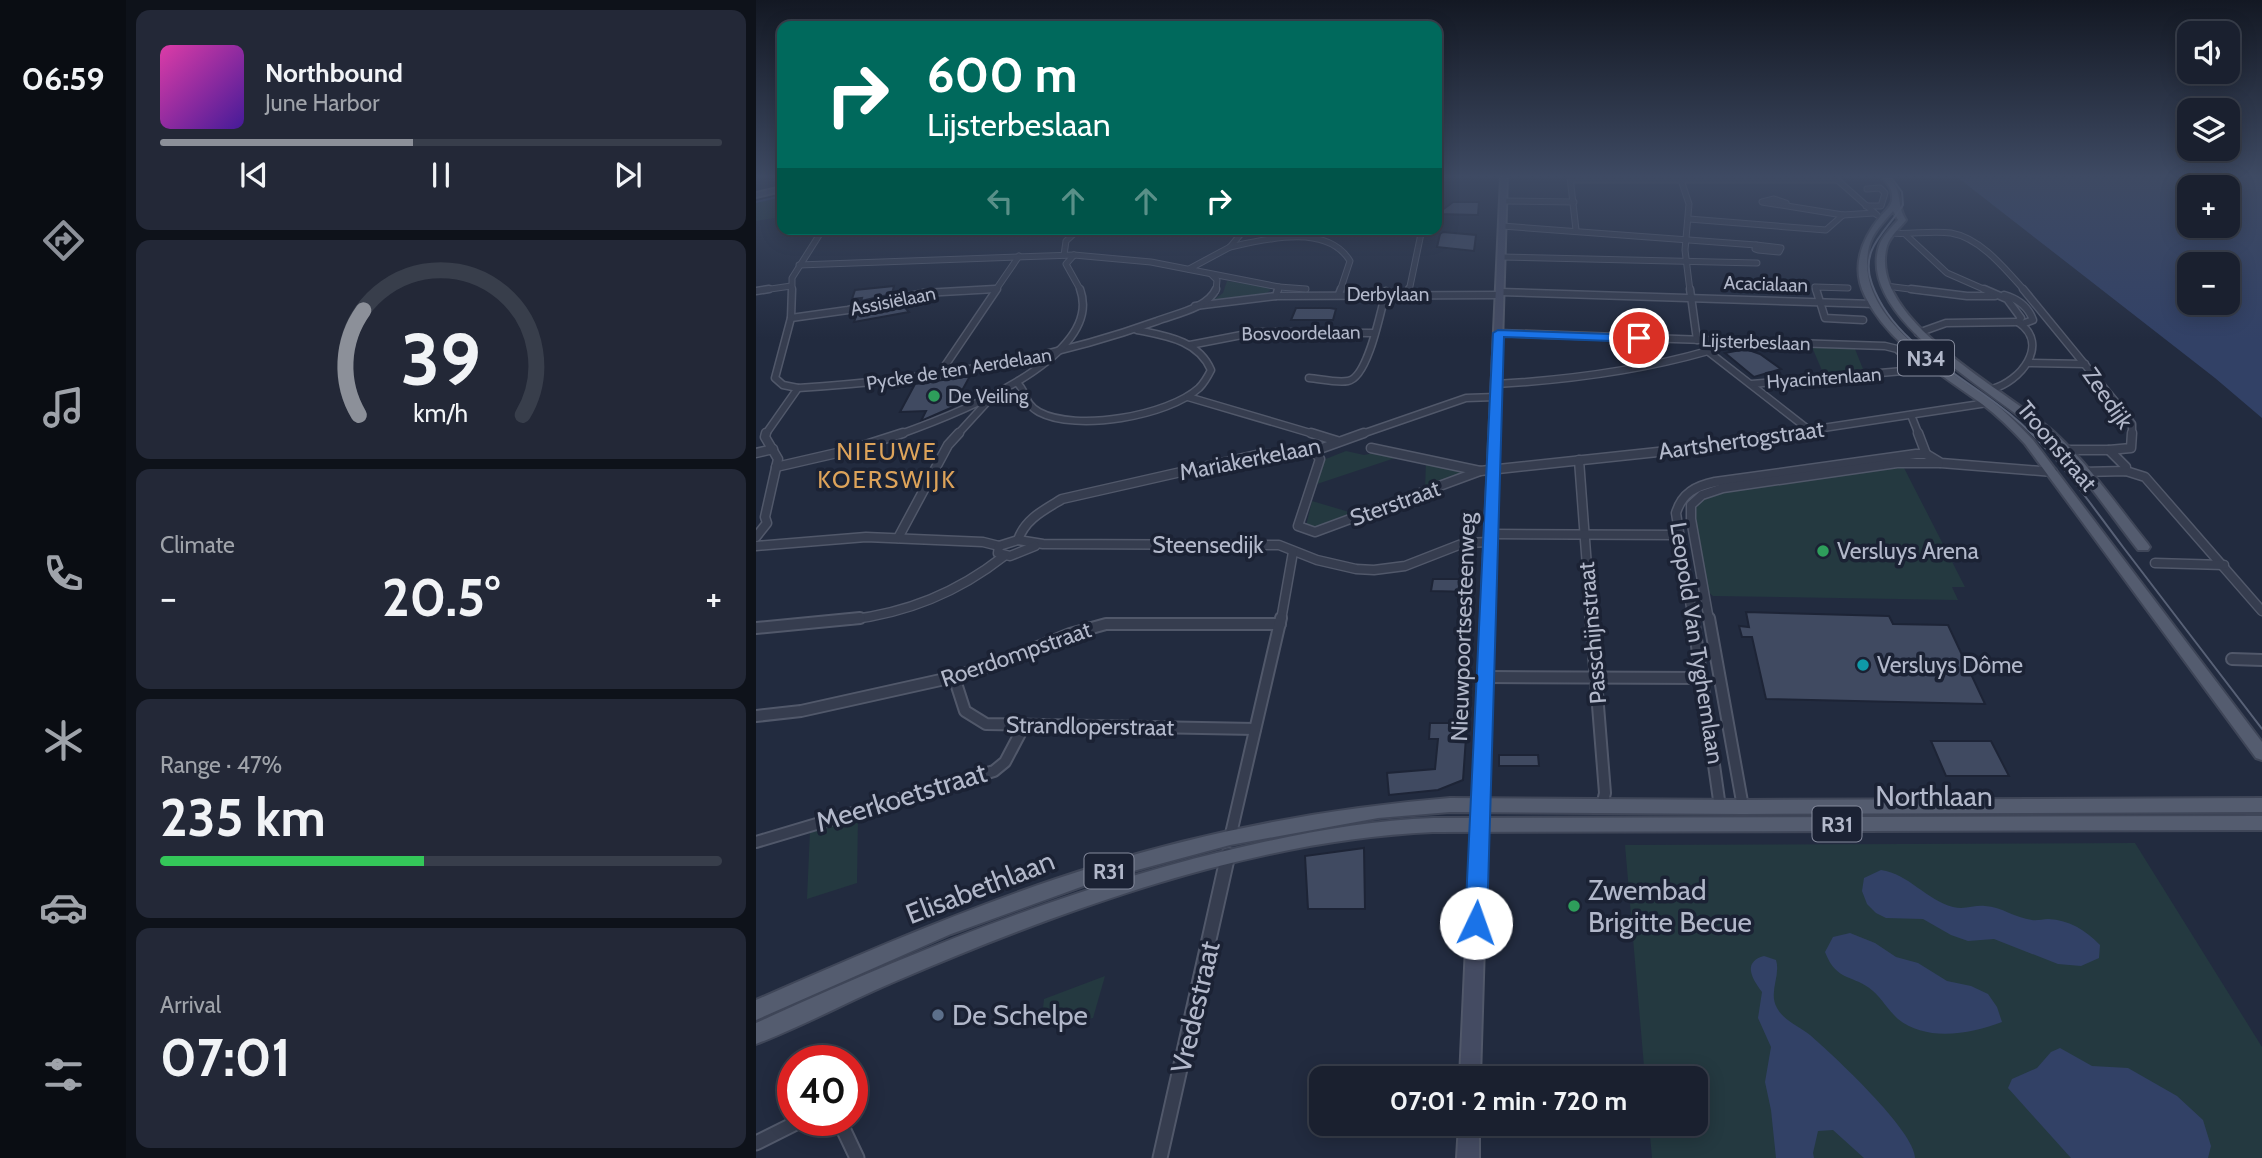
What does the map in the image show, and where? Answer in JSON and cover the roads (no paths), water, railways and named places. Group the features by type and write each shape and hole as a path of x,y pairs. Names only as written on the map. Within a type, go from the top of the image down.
{"main road":[{"name":"Nieuwpoortsesteenweg","path":"1471,1066 1502,231"},
{"name":"Troonstraat","path":"1874,231 1867,240 1861,263 1863,278 1874,304 1903,338 1938,368 1987,403 2022,435 2053,472 2262,754"},
{"name":"Troonstraat","path":"1891,233 1881,253 1886,286 1895,304 1918,333 2039,425 2065,450 2143,547"},
{"name":"Acacialaan","path":"1874,304 1895,304"},
{"path":"2053,472 2082,472"},
{"name":"Northlaan","path":"1481,805 2262,805"},
{"name":"Elisabethlaan","path":"756,1010 944,928 1098,873 1378,811 1481,805"},
{"name":"Elisabethlaan","path":"756,1034 942,951 1229,846 1352,830 1440,823 1481,826"},
{"name":"Northlaan","path":"1481,826 2262,823"},
{"path":"1468,1158 1469,1136"}],"street":[{"path":"1589,231 1756,245"},
{"path":"1687,231 1687,262 1697,340 1809,430"},
{"path":"1891,233 1905,234 1947,272 2007,299 2016,310 2021,318 2020,323 2033,343 2028,363 2011,384 1992,389"},
{"name":"Zeedijk","path":"1905,234 1958,234 1985,252 2044,309 2132,424 2133,445 2129,449 2109,450"},
{"path":"756,537 767,523 765,517 778,459 765,437 766,433 798,388 783,385 775,378 791,318 791,286 799,265 819,235"},
{"path":"1064,255 1066,241 1072,235"},
{"path":"1230,247 1240,235"},
{"path":"1408,291 1421,235"},
{"path":"1189,269 1230,247 1265,239 1310,239 1336,244 1345,249 1350,261 1340,291"},
{"path":"776,467 838,453 900,434 984,400 1017,383 1058,353 1083,312 1081,292 1066,264 1074,255"},
{"name":"Derbylaan","path":"799,265 1074,255 1151,262 1279,287 1340,291 1500,292"},
{"path":"938,376 1019,256"},
{"path":"1501,257 1757,263"},
{"path":"1195,306 1216,292 1217,280 1212,275"},
{"path":"756,291 791,286"},
{"path":"1886,286 1967,296 1996,295 2018,300 2028,309 2033,320 2020,323 1946,323 1918,333"},
{"path":"1276,296 1279,287"},
{"path":"1848,288 1815,287 1825,318 1863,320"},
{"name":"Assisiëlaan","path":"791,318 848,310 924,293 996,289"},
{"name":"Derbylaan","path":"1195,306 1340,291"},
{"path":"1309,378 1348,380 1358,377 1365,364 1372,332 1386,291"},
{"name":"Acacialaan","path":"1500,292 1786,304 1874,304"},
{"name":"Pycke de ten Aerdelaan","path":"798,388 938,376 1058,353 1135,330 1195,306"},
{"path":"2028,309 2044,309"},
{"path":"1017,383 1021,386 1024,400 1035,410 1068,419 1115,419 1138,415 1188,397 1199,388 1211,370 1208,359 1190,345 1135,330"},
{"name":"Bosvoordelaan","path":"1190,345 1224,335 1257,331 1372,332"},
{"name":"Lijsterbeslaan","path":"1498,333 1885,346 1897,349 1921,370"},
{"path":"1496,384 1585,379 1653,367 1708,351"},
{"path":"2028,363 2085,365"},
{"name":"Hyacintenlaan","path":"1752,384 1938,368"},
{"path":"1188,397 1337,442"},
{"name":"Mariakerkelaan","path":"1023,544 1021,531 1034,516 1048,505 1062,499 1256,455 1314,451 1466,398 1496,397"},
{"path":"898,538 948,444 988,401 984,400"},
{"name":"Aartshertogstraat","path":"1493,469 1686,449 1987,403"},
{"path":"1911,415 1926,454"},
{"path":"1371,448 1379,447 1480,471"},
{"path":"756,453 772,449"},
{"path":"2065,450 2109,450"},
{"name":"Zeedijk","path":"2109,450 2126,467 2126,471 2145,477 2225,565 2262,611"},
{"name":"Sterstraat","path":"1314,451 1320,459 1298,526 1315,532 1480,471 1493,469"},
{"name":"Leopold Van Tyghemlaan","path":"1720,807 1709,710 1676,513 1680,499 1691,490 1707,484 1926,454 1941,463"},
{"name":"Passchijnstraat","path":"1579,460 1605,793 1602,806"},
{"name":"Leopold Van Tyghemlaan","path":"1743,807 1690,519 1691,505 1702,495 1723,488 1897,463 1941,463 2053,472"},
{"path":"2082,472 2126,471"},
{"name":"Steensedijk","path":"1023,544 1279,545 1293,552 1341,566 1374,570 1405,566 1464,543 1490,538 1584,534 1679,535"},
{"path":"756,546 853,538 983,542 999,546 1023,544"},
{"path":"999,546 998,553 1004,556 1016,555 1023,544"},
{"name":"Vredestraat","path":"1160,1158 1280,624 1293,552"},
{"path":"756,628 855,620 900,612 955,592 1004,556"},
{"path":"2155,564 2225,565"},
{"name":"Roerdompstraat","path":"756,716 801,711 954,677 1078,631 1106,624 1280,624"},
{"path":"2232,659 2262,660"},
{"name":"Strandloperstraat","path":"954,677 965,711 986,724 1255,729"},
{"path":"1485,677 1702,678"},
{"name":"Meerkoetstraat","path":"756,842 994,771 1005,762 1024,726"},
{"path":"756,1143 777,1132"},
{"path":"847,1136 857,1158"}],"water":[{"path":"2026,231 2177,231 2177,238 2240,238 2240,231 2262,231 2262,418 2215,378"},
{"path":"1881,870 1900,876 1934,899 1953,907 1991,907 2026,919 2048,919 2070,924 2083,930 2100,945 2099,958 2081,966 2058,964 1994,939 1968,941 1923,919 1886,918 1867,904 1862,891 1864,878"},
{"path":"1850,933 1875,943 1896,957 1918,963 1947,981 1971,986 1988,994 1997,1007 2002,1022 1977,1030 1949,1034 1922,1031 1909,1026 1898,1019 1873,991 1840,973 1830,962 1825,952 1833,937"},
{"path":"1764,956 1776,960 1774,996 1780,1012 1821,1045 1888,1112 1902,1130 1915,1158 1864,1158 1833,1130 1818,1131 1814,1158 1776,1158 1765,1082 1771,1047 1758,1018 1762,992 1751,971 1753,962"},
{"path":"2060,1048 2092,1066 2128,1068 2177,1096 2203,1120 2211,1146 2208,1158 2071,1158 2008,1088 2012,1079 2037,1068 2051,1052"}],"tram line":[{"path":"1884,231 1872,251 1869,272 1882,306 1896,325 1931,357 2010,414 2042,444 2084,494 2262,729"}],"place":[{"name":"De Veiling","path":"934,396"},
{"name":"Versluys Arena","path":"1823,551"},
{"name":"Versluys Dôme","path":"1863,665"},
{"name":"Zwembad Brigitte Becue","path":"1574,906"},
{"name":"De Schelpe","path":"938,1015"}],"district":[{"name":"NIEUWE KOERSWIJK","path":"887,465"}]}
